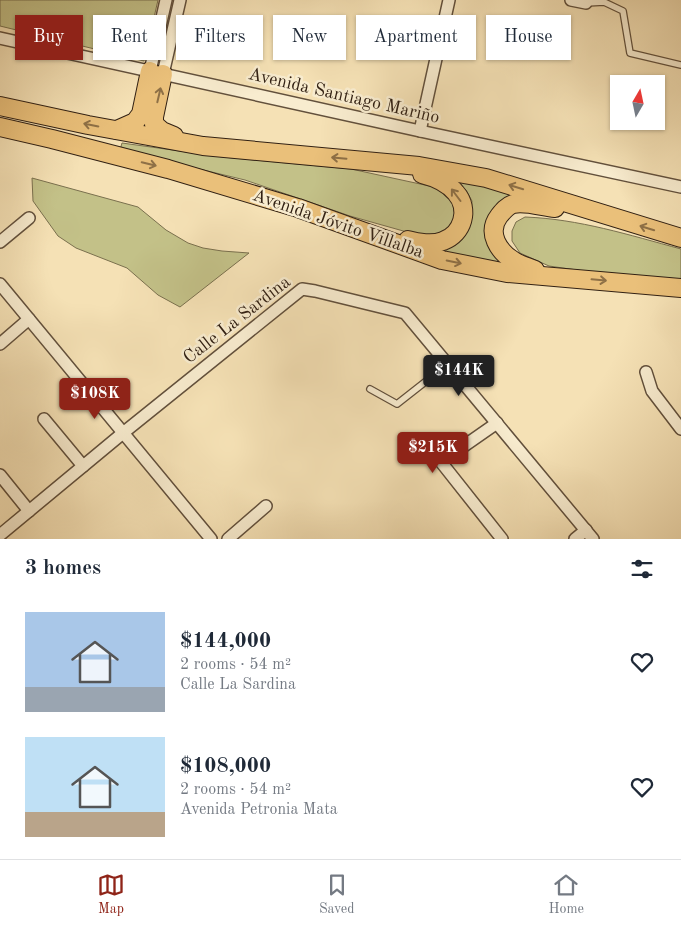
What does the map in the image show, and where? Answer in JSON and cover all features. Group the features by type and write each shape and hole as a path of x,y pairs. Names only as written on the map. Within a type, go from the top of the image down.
{"main road":[{"path":"117,130 135,122 141,114 157,73"},
{"path":"157,73 154,124 162,132 203,146"},
{"path":"0,106 203,146 419,166 486,178 681,238"},
{"name":"Avenida Jóvito Villalba","path":"0,127 168,169 298,208 442,260 507,273 681,288"},
{"path":"349,226 429,243 443,242 454,235 463,218 464,209 456,192 440,181 429,176 366,161"},
{"path":"550,276 514,262 498,246 494,238 494,229 496,220 506,208 513,204 522,204 613,217"}],"street":[{"path":"157,73 166,0"},
{"path":"157,73 180,0"},
{"path":"420,132 449,0"},
{"path":"571,0 586,3"},
{"name":"Avenida Santiago Mariño","path":"0,38 420,132 681,187"},
{"path":"0,242 29,218"},
{"path":"0,284 211,539"},
{"name":"Calle La Sardina","path":"0,535 302,289 405,313 590,535"},
{"path":"0,344 30,320"},
{"path":"646,372 652,392 681,429"},
{"path":"44,419 83,466"},
{"path":"497,423 441,462 502,539"},
{"path":"0,475 29,511"},
{"path":"228,539 266,506"},
{"path":"575,539 590,535"}],"lane":[{"path":"586,3 604,2 623,11 630,53 681,65"},
{"path":"370,389 397,404 448,364"}],"shaded area":[{"path":"0,0 158,0 155,15 93,15 93,49 83,46 83,15 15,15 15,30 0,26"},
{"path":"122,143 223,157 351,169 434,187 449,195 455,215 453,223 446,230 435,236 414,234 350,216 245,180 120,150"},
{"path":"32,178 138,207 166,230 188,243 203,248 249,253 180,307 158,295 127,268 76,248 58,236 33,201"},
{"path":"448,178 533,197 488,218 485,234 489,247 497,258 510,268 433,249 471,218 472,201 466,190"},
{"path":"525,217 584,224 681,249 681,279 605,274 549,266 520,253 512,241 512,231 516,222"}]}
